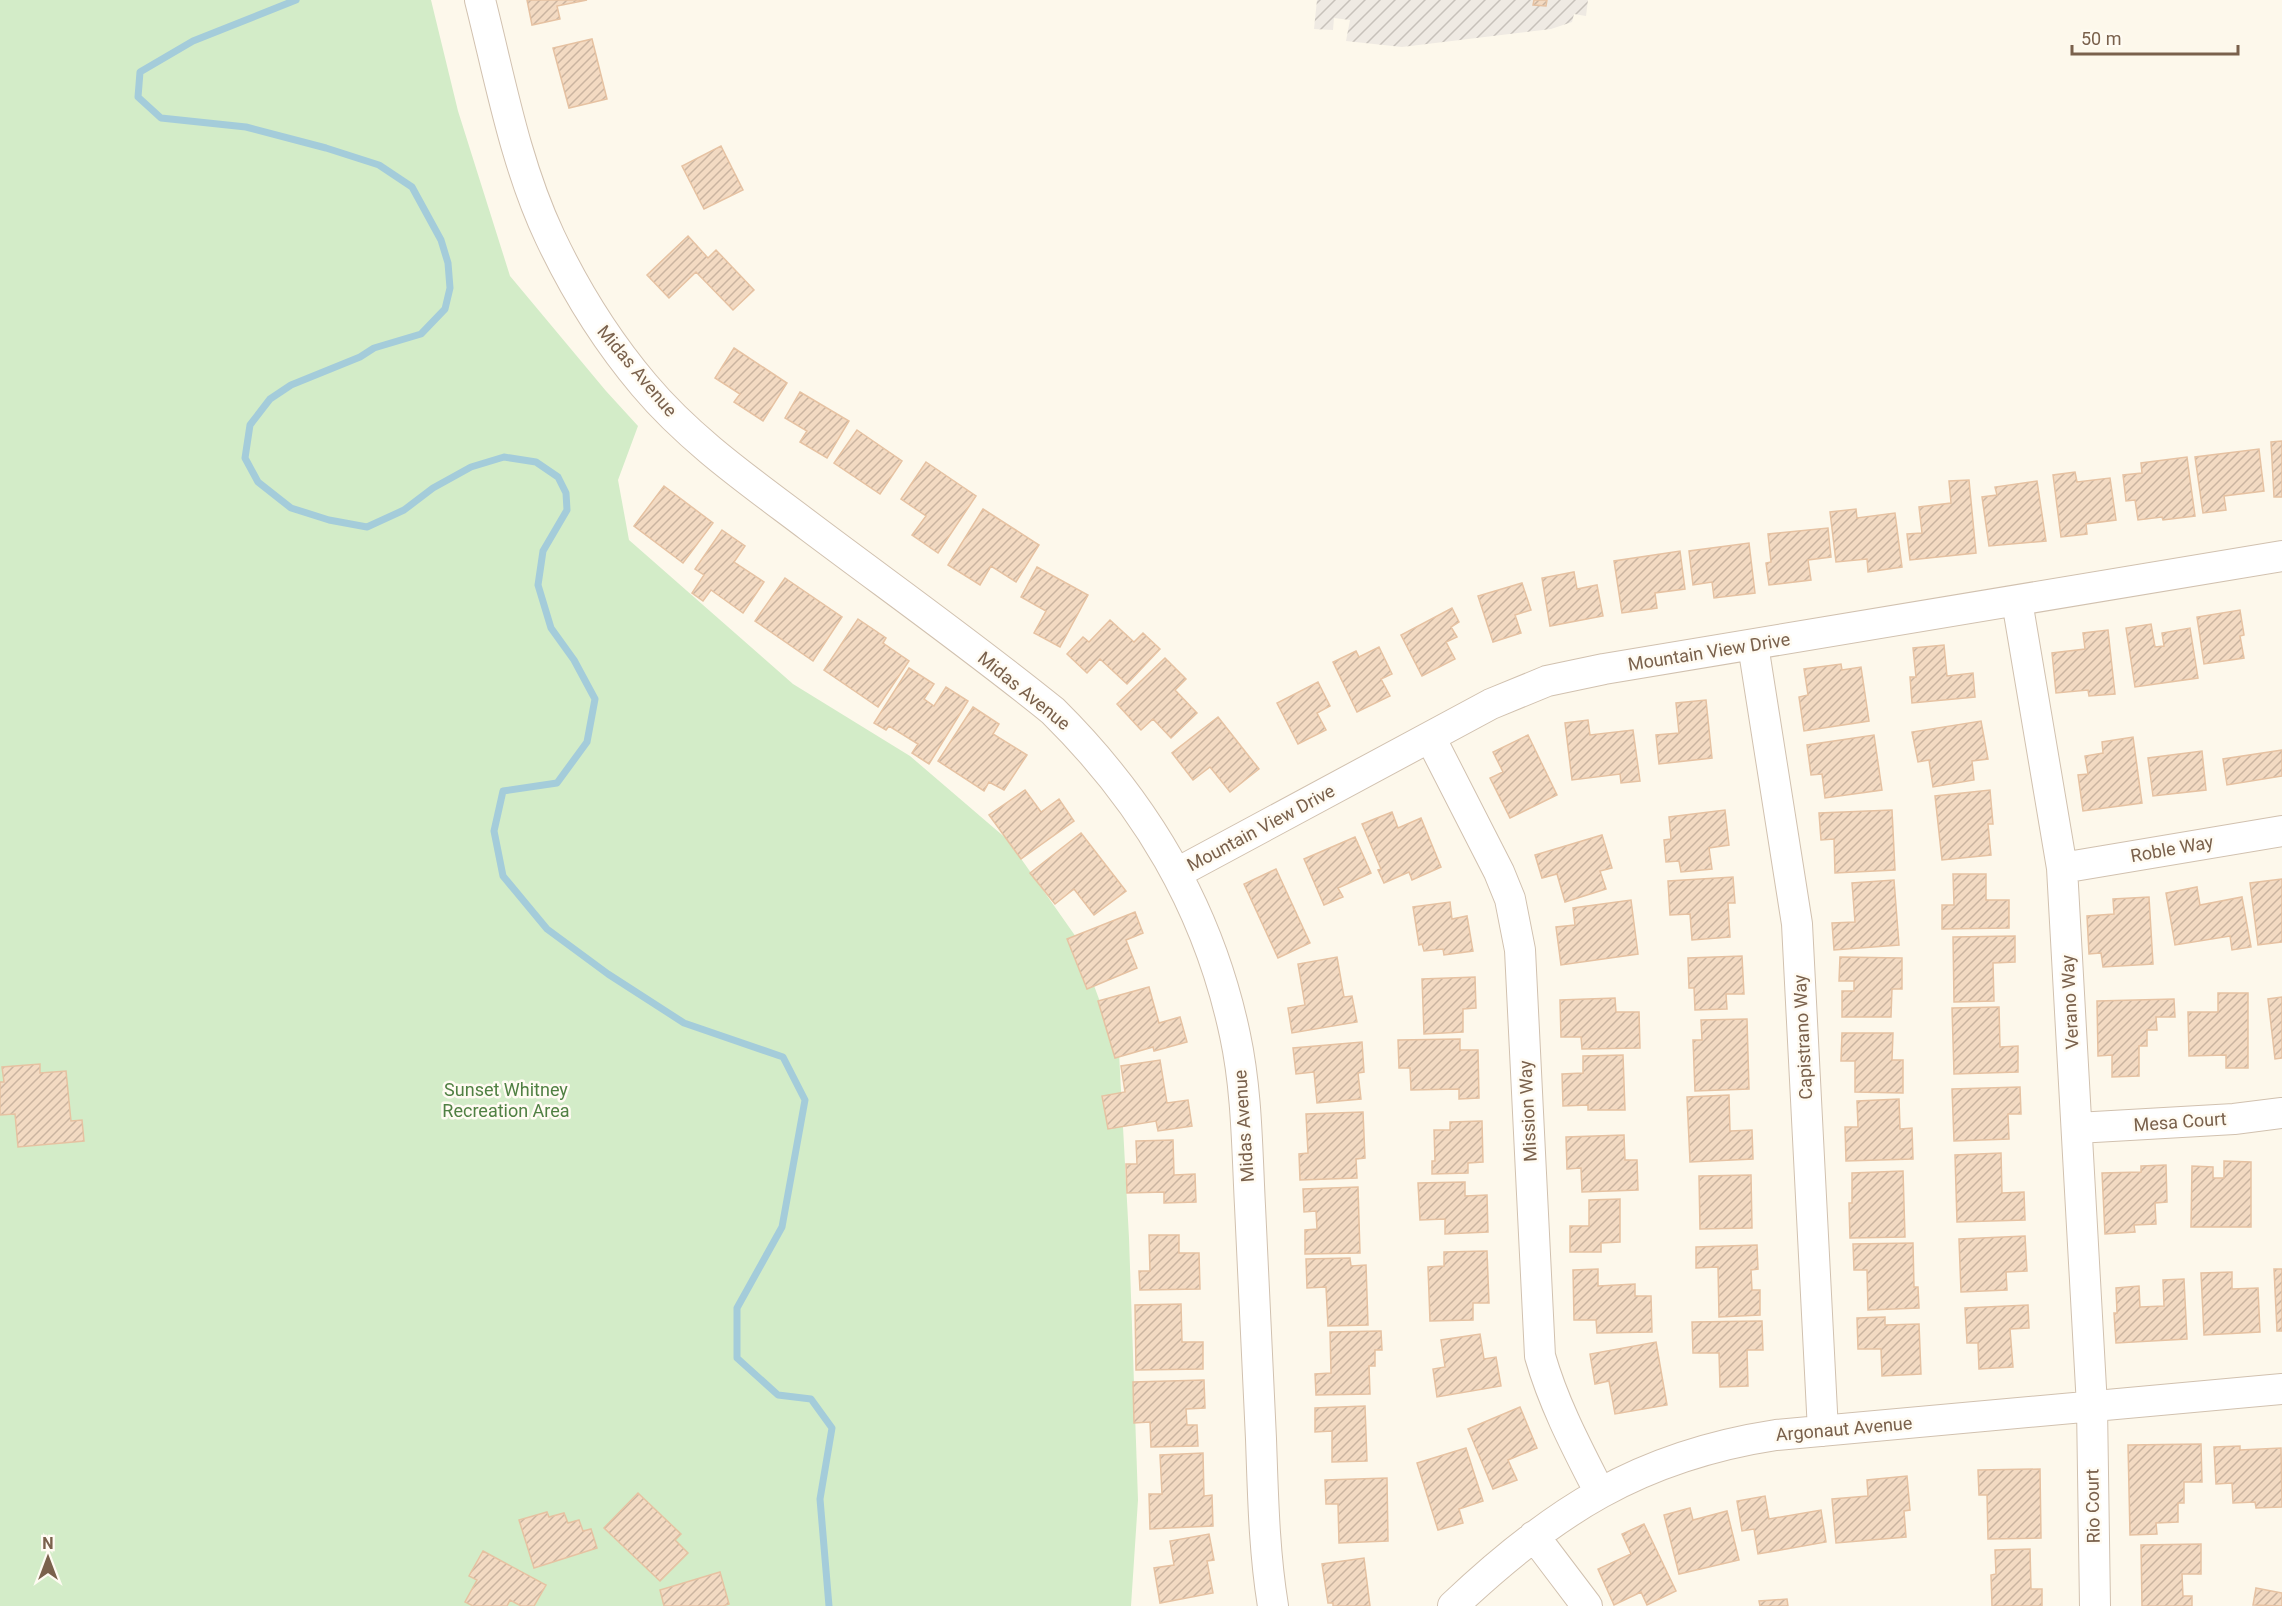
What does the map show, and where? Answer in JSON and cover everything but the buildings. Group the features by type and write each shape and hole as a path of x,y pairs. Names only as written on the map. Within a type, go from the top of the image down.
{"street":[{"name":"Midas Avenue","path":"480,0 521,161 549,234 596,322 645,386 670,413 722,461 1053,711 1078,736 1121,787 1163,848 1177,873 1203,929 1216,966 1235,1036 1241,1070 1247,1139 1265,1522 1273,1606"},
{"name":"Mountain View Drive","path":"1177,873 1491,704 1547,681 1604,669 2282,556"},
{"name":"Verano Way","path":"2017,601 2062,868 2092,1407"},
{"name":"Capistrano Way","path":"1753,645 1797,924 1823,1431"},
{"name":"Mission Way","path":"1430,737 1499,872 1510,899 1516,924 1520,950 1540,1356 1549,1388 1560,1414 1600,1493"},
{"name":"Roble Way","path":"2062,868 2282,831"},
{"name":"Mesa Court","path":"2077,1128 2234,1119 2282,1113"},
{"name":"Argonaut Avenue","path":"1453,1606 1506,1557 1566,1513 1600,1493 1659,1464 1738,1441 1823,1431 2282,1389"},
{"name":"Rio Court","path":"2092,1407 2095,1606"},
{"path":"1534,1536 1587,1606"}],"shaded area":[{"path":"1317,0 1588,0 1586,16 1574,14 1572,22 1551,29 1402,47 1346,41 1350,20 1334,18 1333,30 1314,29"}],"green space":[{"name":"Sunset Whitney Recreation Area","path":"0,0 431,0 458,111 510,276 638,426 618,480 629,540 793,684 910,756 1008,840 1076,937 1119,1053 1129,1238 1138,1500 1131,1606 0,1606"}],"waterway":[{"path":"296,0 193,41 140,72 138,97 161,118 246,127 379,165 412,187 441,240 448,263 450,288 445,309 421,334 374,348 360,357 291,385 270,399 250,425 245,458 258,482 291,508 329,520 367,527 404,510 433,488 471,467 504,457 536,462 558,477 566,493 567,510 543,551 538,585 551,628 574,660 595,699 587,742 557,783 503,791 494,831 503,876 547,929 608,974 684,1023 783,1057 805,1100 782,1227 737,1308 737,1358 778,1395 811,1399 832,1428 820,1499 829,1606"}]}
